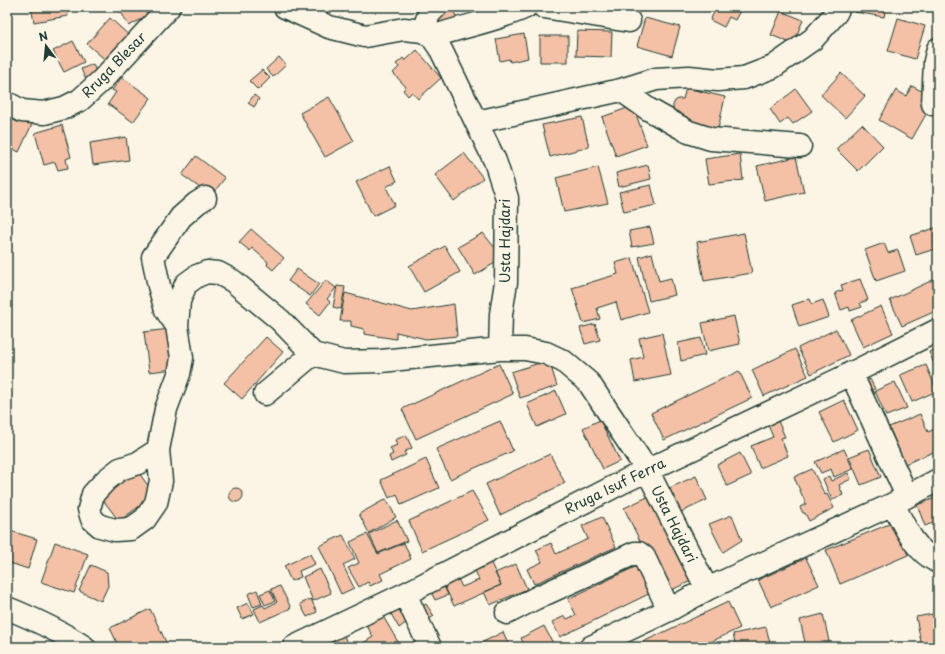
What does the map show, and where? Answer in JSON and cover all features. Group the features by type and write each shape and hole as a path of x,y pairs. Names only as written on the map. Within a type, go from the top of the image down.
{"street":[{"name":"Rruga Blesar","path":"7,103 22,111 44,113 64,108 80,100 102,80 168,7"},
{"path":"285,7 326,17 366,36 404,29 427,34 449,31 510,14 526,7"},
{"path":"436,7 429,14 427,34 441,50 477,122 621,90 656,79 689,77 718,80 744,78 773,67 813,39 836,13 839,7"},
{"path":"544,7 629,21"},
{"path":"933,104 935,61 938,49"},
{"path":"621,90 648,109 689,132 712,139 800,146"},
{"name":"Usta Hajdari","path":"477,122 495,161 507,198 506,282 501,314 500,349 525,349 546,353 563,362 589,383 647,470 707,589"},
{"path":"178,326 166,310 159,286 154,257 181,217 205,198"},
{"path":"158,450 166,409 179,374 182,358 178,326 179,301 186,284 197,276 207,272 218,273 234,281 280,320 313,354 344,362 381,362 500,349"},
{"name":"Rruga Isuf Ferra","path":"294,647 405,594 523,532 647,470 938,330"},
{"path":"265,394 313,354"},
{"path":"851,373 900,500 912,540 928,558 938,562"},
{"path":"591,647 669,610 707,589 900,500 938,480"},
{"path":"507,613 634,553 641,554 644,557 669,610"},
{"path":"405,594 430,647"},
{"path":"7,608 42,623 84,647"}],"building":[{"path":"31,7 67,7 68,16 34,22"},
{"path":"118,7 143,7 148,15 129,26"},
{"path":"446,7 452,7 458,22 439,29 435,18"},
{"path":"717,7 742,7 735,20 729,17 724,27 710,20"},
{"path":"856,7 886,7 884,17 855,12"},
{"path":"781,11 803,20 793,44 771,35"},
{"path":"110,18 132,38 109,63 87,44"},
{"path":"645,18 680,27 672,56 637,46"},
{"path":"898,18 925,26 915,59 888,51"},
{"path":"577,31 612,32 611,57 576,56"},
{"path":"524,34 528,58 510,62 509,59 500,61 496,39"},
{"path":"540,36 568,36 568,62 540,62"},
{"path":"73,41 84,62 64,72 53,51"},
{"path":"417,50 441,78 418,99 412,92 408,96 403,90 406,87 393,73 399,67 396,64 403,58 405,61"},
{"path":"279,57 286,65 273,77 266,69"},
{"path":"93,64 98,77 87,82 81,69"},
{"path":"262,70 270,78 258,90 249,81"},
{"path":"841,73 865,96 845,118 821,95"},
{"path":"122,77 151,98 133,122 108,104 116,92 112,90"},
{"path":"912,86 929,95 929,109 912,139 879,120 896,90 906,96"},
{"path":"686,88 725,97 718,129 679,120 673,109 673,105 678,99 683,99"},
{"path":"796,89 812,111 793,124 788,118 780,124 770,109"},
{"path":"254,95 259,99 254,107 248,103"},
{"path":"329,97 354,141 325,157 300,113"},
{"path":"633,106 647,145 616,156 602,117"},
{"path":"7,110 33,122 19,152 7,146"},
{"path":"582,117 589,147 550,157 542,125"},
{"path":"862,124 883,146 858,171 836,149"},
{"path":"62,125 71,157 66,159 68,168 58,170 55,162 44,165 35,133"},
{"path":"126,137 129,160 93,165 90,143"},
{"path":"464,153 483,178 454,201 435,175"},
{"path":"740,154 743,180 709,184 705,159"},
{"path":"196,156 225,178 211,196 182,175"},
{"path":"796,157 804,192 765,201 757,166"},
{"path":"648,165 651,179 619,187 616,173"},
{"path":"390,166 397,181 386,187 395,205 373,216 356,182"},
{"path":"598,167 608,203 564,212 556,178"},
{"path":"651,185 656,205 624,212 619,192"},
{"path":"650,227 654,243 632,247 629,231"},
{"path":"938,227 938,248 916,255 910,236"},
{"path":"251,229 284,258 273,270 267,265 268,262 252,248 250,251 239,242"},
{"path":"483,233 503,258 475,275 458,247"},
{"path":"744,233 752,273 704,281 697,242"},
{"path":"884,243 888,253 898,250 905,271 876,281 865,250"},
{"path":"445,246 460,272 424,292 409,266"},
{"path":"652,253 659,281 671,278 675,295 649,301 639,257"},
{"path":"632,258 648,312 621,320 616,302 597,308 600,319 583,323 572,288 618,274 615,263"},
{"path":"297,269 319,284 310,296 288,281"},
{"path":"860,279 868,300 860,303 862,307 850,311 849,307 841,310 835,293 843,290 841,285"},
{"path":"935,279 938,287 938,310 902,326 890,300"},
{"path":"326,280 336,288 327,299 330,302 320,315 306,304"},
{"path":"337,286 345,287 341,309 333,307"},
{"path":"345,293 412,311 454,304 457,336 426,339 396,332 396,339 364,334 364,329 351,326 351,321 340,321"},
{"path":"810,299 812,304 823,300 829,317 799,327 792,305"},
{"path":"881,306 893,333 863,347 851,320"},
{"path":"734,316 740,344 708,351 702,323"},
{"path":"595,324 600,340 585,344 580,328"},
{"path":"170,329 174,369 149,372 144,332"},
{"path":"836,329 849,355 811,374 798,348"},
{"path":"662,333 671,375 635,382 631,360 643,357 639,338"},
{"path":"266,337 283,352 242,399 224,383"},
{"path":"701,338 705,355 681,361 678,343"},
{"path":"938,348 938,373 929,352"},
{"path":"795,349 808,376 764,396 752,370"},
{"path":"549,360 557,386 520,398 511,372"},
{"path":"499,364 513,394 416,439 402,409"},
{"path":"926,365 937,391 912,402 900,375"},
{"path":"739,371 752,398 664,440 651,413"},
{"path":"870,379 875,389 873,390 875,394 868,397 862,382"},
{"path":"895,382 907,408 886,416 875,391"},
{"path":"556,391 566,414 537,427 527,404"},
{"path":"844,400 858,430 834,442 819,412"},
{"path":"920,414 928,432 937,428 938,450 905,464 889,427"},
{"path":"600,420 620,461 603,469 583,428"},
{"path":"500,421 513,451 450,479 436,449"},
{"path":"778,421 785,437 781,438 788,456 760,468 751,446 773,437 768,425"},
{"path":"406,435 412,448 404,452 406,455 391,462 389,456 393,454 390,448 397,445 395,440"},
{"path":"844,449 853,469 834,477 831,469 821,473 815,462"},
{"path":"869,449 881,477 861,485 849,457"},
{"path":"740,453 751,475 727,486 717,465"},
{"path":"550,454 565,483 500,515 486,484"},
{"path":"426,459 439,488 401,505 397,494 389,498 381,480"},
{"path":"136,469 155,495 119,521 100,496"},
{"path":"812,469 825,495 827,494 834,508 809,521 800,507 806,504 794,477"},
{"path":"848,473 851,479 839,485 843,495 832,500 823,479 829,476 831,481"},
{"path":"696,476 707,500 679,513 667,489"},
{"path":"236,488 241,490 243,495 241,500 236,502 231,500 229,495 231,490"},
{"path":"472,491 489,520 422,551 409,521"},
{"path":"654,494 695,579 665,593 624,508"},
{"path":"938,497 938,525 935,522 925,526 917,505"},
{"path":"386,499 396,517 369,533 359,514"},
{"path":"732,515 742,540 723,552 709,524"},
{"path":"602,517 616,547 534,584 527,569 542,562 536,550 551,543 556,554 588,539 582,526"},
{"path":"397,520 407,541 378,553 369,534"},
{"path":"894,522 908,555 840,584 826,550"},
{"path":"7,530 37,539 28,569 7,562"},
{"path":"367,534 378,554 404,543 411,559 380,574 383,580 370,586 368,582 359,587 348,568 359,563 350,542"},
{"path":"343,535 355,559 343,565 354,588 341,594 319,546"},
{"path":"55,542 88,554 74,593 41,582"},
{"path":"310,554 315,564 299,571 301,577 291,581 284,566"},
{"path":"806,558 819,585 771,607 758,580"},
{"path":"490,561 501,585 454,606 443,583 457,577 462,587 479,580 474,568"},
{"path":"633,561 657,590 560,637 552,622 565,616 567,619 576,615 568,599 635,567"},
{"path":"516,564 527,589 490,605 484,592 501,585 495,573"},
{"path":"91,565 107,572 108,586 101,601 79,591"},
{"path":"320,569 331,593 313,601 303,577"},
{"path":"442,582 448,595 435,600 429,588"},
{"path":"280,586 291,608 260,622 254,609 263,605 265,608 277,602 271,589"},
{"path":"257,590 262,604 253,607 248,594"},
{"path":"270,590 275,601 265,605 260,594"},
{"path":"311,599 317,612 307,617 300,604"},
{"path":"728,602 740,628 700,647 632,647"},
{"path":"248,603 254,614 242,619 237,608"},
{"path":"426,604 434,616 426,621 421,607"},
{"path":"401,607 408,621 399,628 390,612"},
{"path":"150,609 168,646 119,647 110,628"},
{"path":"381,613 401,647 359,647 358,646 373,637 365,622"},
{"path":"938,613 938,647 922,647 916,617"},
{"path":"823,614 830,646 806,647 800,620"},
{"path":"544,626 555,647 525,647 521,638"},
{"path":"766,627 771,647 736,647 733,634"},
{"path":"503,632 510,647 473,647"},
{"path":"343,634 349,647 320,647 319,645"}]}
